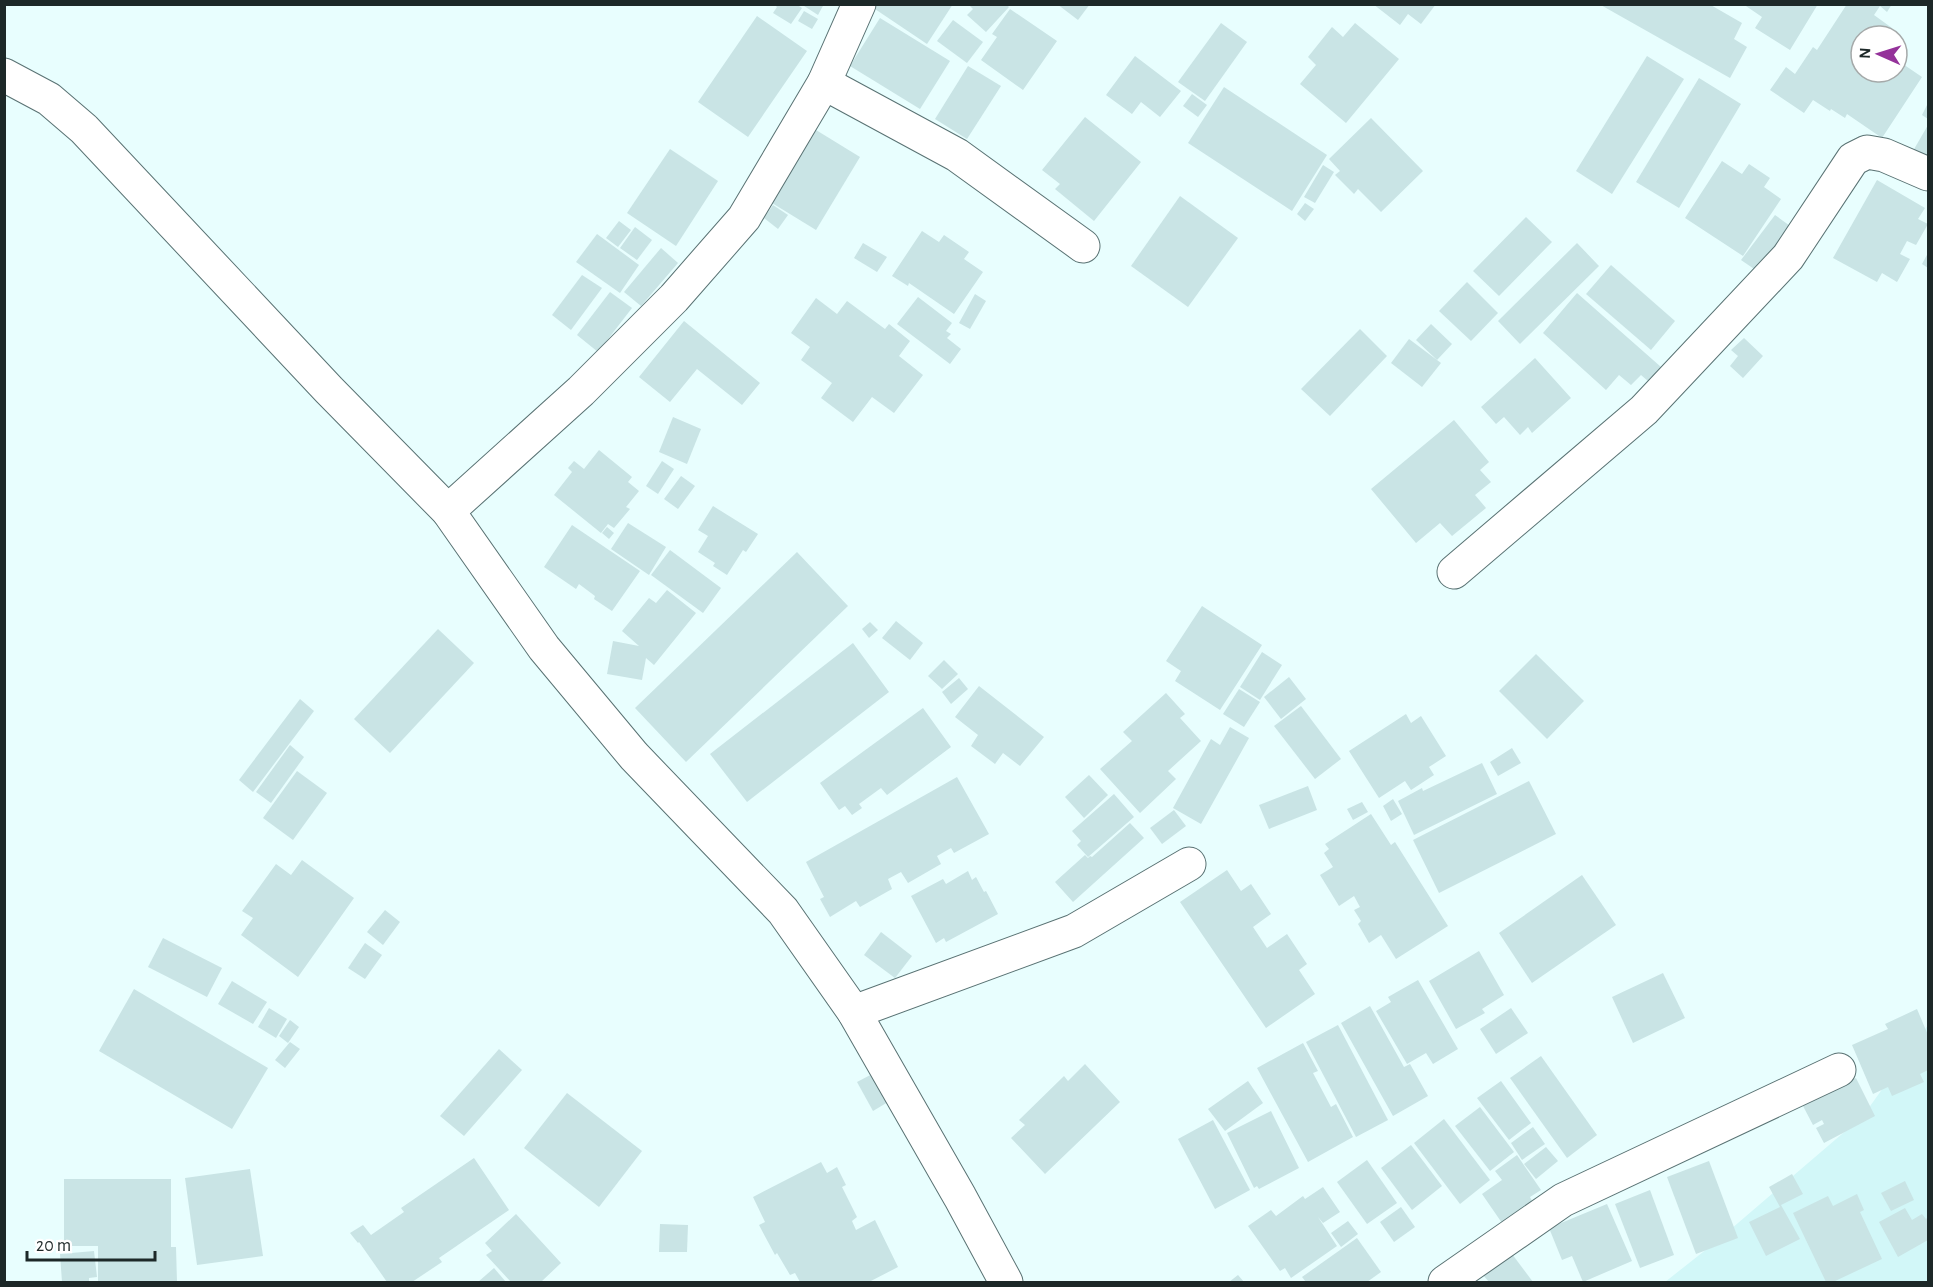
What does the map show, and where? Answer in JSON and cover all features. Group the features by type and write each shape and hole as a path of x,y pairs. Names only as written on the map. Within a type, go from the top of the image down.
{"street":[{"path":"448,511 581,391 674,298 744,218 824,84 859,4"},
{"path":"4,75 49,99 84,129 329,390 448,511 544,648 634,756 783,911 854,1012 1006,1282"},
{"path":"824,84 957,155 1083,246"},
{"path":"1454,572 1644,410 1788,257 1852,159 1867,152 1884,155 1929,174"},
{"path":"854,1012 1074,931 1189,864"},
{"path":"1445,1282 1563,1200 1839,1070"}],"shaded area":[{"path":"1928,1025 1928,1282 1665,1282 1717,1241 1863,1116"}],"building":[{"path":"774,4 796,4 802,8 791,24 773,13 777,7"},
{"path":"801,4 824,4 818,15"},
{"path":"874,4 953,4 927,44 872,7"},
{"path":"968,4 1006,4 1009,7 986,32 967,15 973,9"},
{"path":"1057,4 1090,4 1078,20"},
{"path":"1373,4 1436,4 1421,24 1408,14 1400,25"},
{"path":"1599,4 1709,4 1742,23 1734,39 1747,47 1730,78"},
{"path":"1743,4 1818,4 1790,50 1755,28 1762,17"},
{"path":"1847,4 1892,4 1887,12 1880,6 1874,15 1886,24 1849,24 1849,84 1909,84 1909,68 1922,77 1882,138 1847,114 1845,118 1813,100 1804,113 1770,90 1786,67 1795,74 1813,47 1817,50"},
{"path":"1010,9 1057,41 1023,90 981,60 997,37 992,34"},
{"path":"804,11 818,19 812,29 798,21"},
{"path":"757,16 807,51 748,137 698,102"},
{"path":"880,18 950,61 920,109 850,66"},
{"path":"953,20 983,42 967,63 937,41"},
{"path":"1221,23 1247,42 1205,101 1178,82"},
{"path":"1355,23 1399,59 1346,123 1300,84 1316,65 1308,57 1332,27 1343,37"},
{"path":"1135,56 1181,91 1160,117 1141,102 1132,114 1106,95"},
{"path":"1647,56 1684,79 1612,194 1576,171"},
{"path":"968,66 1001,86 967,139 935,119"},
{"path":"1699,78 1741,104 1679,208 1636,182"},
{"path":"1224,87 1327,155 1292,211 1188,143"},
{"path":"1192,94 1207,105 1198,117 1183,106"},
{"path":"1928,103 1928,119 1922,115"},
{"path":"1085,117 1141,162 1094,221 1055,189 1060,184 1042,170"},
{"path":"1371,118 1423,171 1381,212 1358,189 1354,194 1335,175 1340,171 1329,159"},
{"path":"1928,125 1928,159 1913,151"},
{"path":"816,130 860,157 816,230 772,203"},
{"path":"670,149 718,181 676,246 627,213"},
{"path":"1722,161 1742,174 1749,164 1770,178 1764,187 1781,199 1743,256 1685,218"},
{"path":"1323,165 1334,172 1315,203 1304,197"},
{"path":"1877,180 1925,208 1918,219 1928,224 1916,245 1907,241 1900,254 1910,259 1897,282 1882,273 1877,282 1833,258"},
{"path":"1180,196 1238,238 1188,307 1131,266"},
{"path":"1305,203 1314,209 1305,221 1297,214"},
{"path":"773,205 788,215 778,229 764,218"},
{"path":"1775,215 1793,228 1760,273 1741,260"},
{"path":"1526,217 1552,242 1499,296 1473,271"},
{"path":"619,221 631,230 618,247 606,238"},
{"path":"635,227 652,240 637,260 620,248"},
{"path":"922,231 939,242 944,235 969,252 964,259 983,272 954,314 909,283 908,286 892,276"},
{"path":"597,234 639,265 620,293 576,262"},
{"path":"863,243 887,257 877,272 854,258"},
{"path":"1577,243 1599,266 1520,344 1498,321"},
{"path":"661,248 678,263 641,306 624,292"},
{"path":"1928,253 1928,268 1922,264"},
{"path":"1611,265 1675,321 1651,350 1586,294"},
{"path":"582,275 602,288 571,330 552,315"},
{"path":"1467,282 1498,313 1471,341 1439,311"},
{"path":"610,292 632,308 598,352 577,335"},
{"path":"1577,293 1661,367 1648,381 1641,375 1631,385 1619,375 1606,390 1543,333"},
{"path":"975,294 986,301 970,329 959,323"},
{"path":"918,297 952,323 946,331 951,334 947,338 961,349 950,364 897,324"},
{"path":"816,298 837,314 847,301 885,329 889,324 910,341 899,356 923,375 894,413 872,397 853,422 821,398 832,383 801,360 810,347 791,333"},
{"path":"684,321 760,383 742,405 697,369 670,402 639,377"},
{"path":"1431,324 1452,344 1437,360 1416,340"},
{"path":"1360,329 1387,356 1330,416 1301,389"},
{"path":"1744,338 1763,356 1743,378 1730,366 1738,356 1731,350"},
{"path":"1409,339 1441,363 1422,387 1391,363"},
{"path":"1535,358 1571,398 1532,433 1528,427 1520,435 1504,417 1496,424 1481,407"},
{"path":"673,417 701,429 687,464 659,452"},
{"path":"1454,420 1489,462 1480,470 1491,482 1475,495 1486,508 1452,536 1440,523 1416,543 1371,489"},
{"path":"599,450 632,477 628,482 639,491 626,507 630,509 614,528 608,524 601,533 554,495 572,472 568,468 574,461 584,469"},
{"path":"662,461 674,469 658,494 646,486"},
{"path":"681,476 695,486 678,509 664,499"},
{"path":"713,506 758,534 746,552 743,550 727,575 713,566 715,563 698,552 708,536 698,530"},
{"path":"628,523 666,547 649,575 611,549"},
{"path":"572,525 640,571 612,611 594,599 595,596 579,584 576,589 544,567"},
{"path":"607,527 614,533 609,539 602,533"},
{"path":"670,550 721,588 703,613 651,575"},
{"path":"797,552 848,606 686,762 635,708"},
{"path":"667,590 696,613 654,665 646,658 642,680 607,674 613,641 639,646 622,631 649,598 656,603"},
{"path":"1202,606 1262,645 1220,710 1175,681 1181,671 1166,661"},
{"path":"896,621 923,643 910,660 882,638"},
{"path":"870,622 878,630 869,638 862,629"},
{"path":"438,629 474,663 390,753 354,719"},
{"path":"853,643 889,692 747,802 710,754"},
{"path":"1262,652 1282,665 1260,700 1240,687"},
{"path":"1536,654 1584,701 1547,739 1499,691"},
{"path":"944,660 958,674 942,689 928,676"},
{"path":"1289,677 1306,699 1281,719 1264,697"},
{"path":"959,678 968,689 951,704 942,692"},
{"path":"979,686 1044,737 1020,766 1003,753 995,764 971,746 978,735 955,717"},
{"path":"1239,689 1260,702 1244,727 1223,714"},
{"path":"1166,693 1185,714 1180,718 1201,741 1168,771 1176,779 1140,813 1100,769 1132,741 1123,732"},
{"path":"300,699 314,711 253,792 239,780"},
{"path":"1301,706 1341,759 1315,779 1274,726"},
{"path":"923,708 951,747 887,795 881,788 859,804 862,808 852,815 845,806 839,810 820,783"},
{"path":"1406,714 1411,723 1421,716 1446,756 1429,767 1434,775 1411,790 1405,781 1379,798 1349,751"},
{"path":"1230,727 1249,738 1201,824 1173,808 1211,739 1220,745"},
{"path":"290,745 304,757 271,803 256,792"},
{"path":"1512,748 1521,763 1498,776 1490,762"},
{"path":"1482,763 1497,794 1414,835 1398,801 1422,788 1423,791"},
{"path":"297,771 327,793 293,840 263,818"},
{"path":"1089,775 1108,795 1084,818 1065,797"},
{"path":"957,777 989,834 954,853 951,848 937,856 941,864 908,883 901,872 888,879 892,889 860,907 856,901 830,917 820,899 824,897 806,862"},
{"path":"1529,781 1556,834 1439,893 1413,840"},
{"path":"1308,786 1317,810 1269,829 1259,805"},
{"path":"1114,794 1134,817 1088,857 1077,845 1081,841 1072,831"},
{"path":"1393,799 1402,814 1391,821 1383,806"},
{"path":"1362,802 1368,812 1353,820 1347,809"},
{"path":"1174,810 1186,826 1162,844 1150,828"},
{"path":"1371,814 1391,845 1395,842 1448,926 1396,959 1381,935 1369,943 1358,924 1361,921 1354,910 1360,907 1354,896 1339,906 1320,875 1333,867 1324,853 1329,849 1325,844"},
{"path":"1130,823 1144,838 1073,902 1055,882 1085,855 1088,858 1092,857"},
{"path":"302,860 354,898 298,977 241,935 253,918 242,911 276,864 291,875"},
{"path":"1227,870 1241,891 1251,884 1271,914 1253,927 1267,948 1287,934 1307,964 1299,970 1315,994 1266,1028 1180,902"},
{"path":"968,871 972,880 976,877 984,892 986,891 998,914 946,942 944,938 936,943 911,896 943,879 946,884"},
{"path":"1582,875 1616,925 1532,983 1499,933"},
{"path":"385,910 400,922 383,945 367,932"},
{"path":"881,932 912,956 895,978 864,955"},
{"path":"163,938 222,968 207,997 148,967"},
{"path":"365,943 382,955 365,979 348,968"},
{"path":"1479,951 1504,995 1482,1009 1485,1013 1456,1029 1429,981"},
{"path":"1663,973 1685,1018 1633,1043 1612,997"},
{"path":"1418,980 1458,1049 1433,1064 1426,1053 1407,1064 1376,1011 1391,1002 1388,997"},
{"path":"232,981 267,1002 253,1024 218,1004"},
{"path":"134,989 268,1068 232,1129 99,1051"},
{"path":"1370,1006 1404,1067 1410,1064 1428,1096 1393,1116 1341,1023"},
{"path":"269,1008 287,1019 276,1038 258,1027"},
{"path":"1511,1008 1528,1033 1496,1054 1480,1029"},
{"path":"1917,1009 1928,1035 1928,1070 1920,1074 1924,1082 1892,1096 1888,1087 1873,1094 1852,1045 1888,1029 1885,1024"},
{"path":"290,1020 299,1027 288,1043 279,1036"},
{"path":"1338,1025 1388,1120 1356,1137 1306,1042"},
{"path":"290,1042 300,1049 285,1068 275,1060"},
{"path":"1303,1043 1318,1071 1313,1073 1331,1107 1336,1104 1353,1137 1308,1162 1257,1068"},
{"path":"499,1049 522,1070 464,1136 440,1116"},
{"path":"1541,1056 1597,1135 1567,1158 1510,1078"},
{"path":"1085,1064 1120,1102 1045,1174 1011,1138 1025,1125 1019,1120 1064,1076 1068,1081"},
{"path":"878,1071 893,1099 873,1111 857,1082"},
{"path":"1856,1078 1875,1116 1824,1143 1816,1128 1824,1124 1822,1120 1813,1125 1803,1106"},
{"path":"1248,1081 1263,1103 1225,1131 1208,1109"},
{"path":"1501,1081 1531,1123 1509,1140 1477,1098"},
{"path":"567,1093 642,1151 599,1207 524,1148"},
{"path":"1480,1107 1514,1152 1490,1171 1455,1126"},
{"path":"1271,1111 1299,1168 1259,1189 1257,1186 1254,1188 1227,1133"},
{"path":"1444,1119 1490,1180 1460,1204 1414,1143"},
{"path":"1213,1120 1250,1190 1215,1209 1178,1139"},
{"path":"1533,1127 1545,1144 1522,1160 1511,1143"},
{"path":"1411,1145 1442,1186 1412,1210 1381,1168"},
{"path":"1546,1147 1558,1161 1536,1179 1524,1164"},
{"path":"1517,1155 1541,1190 1530,1197 1532,1201 1502,1223 1482,1194 1502,1180 1495,1171"},
{"path":"474,1158 509,1210 439,1258 442,1262 412,1282 387,1282 350,1233 363,1225 371,1235 404,1212 401,1208"},
{"path":"1367,1160 1397,1203 1367,1224 1337,1182"},
{"path":"1709,1161 1738,1238 1696,1254 1667,1177"},
{"path":"821,1162 827,1173 837,1167 846,1185 842,1187 857,1217 852,1221 856,1230 875,1220 898,1267 869,1282 800,1282 795,1273 790,1275 777,1253 775,1255 759,1225 765,1222 753,1197"},
{"path":"250,1169 263,1256 197,1265 185,1178"},
{"path":"1792,1174 1803,1194 1781,1205 1800,1239 1766,1256 1749,1222 1780,1207 1769,1187"},
{"path":"64,1179 171,1179 171,1247 176,1247 177,1282 98,1282 98,1246 64,1246"},
{"path":"1905,1181 1914,1200 1891,1211 1881,1193"},
{"path":"1323,1187 1340,1212 1323,1223 1318,1217 1337,1246 1291,1278 1285,1268 1280,1271 1248,1226 1271,1210 1276,1216 1303,1196 1305,1199"},
{"path":"1650,1190 1674,1255 1640,1268 1615,1204"},
{"path":"1857,1194 1864,1210 1860,1212 1882,1259 1833,1282 1826,1282 1793,1213 1828,1196 1833,1206"},
{"path":"1607,1204 1632,1261 1583,1282 1572,1256 1562,1260 1549,1228"},
{"path":"1401,1207 1415,1227 1394,1242 1380,1222"},
{"path":"1905,1208 1912,1220 1922,1214 1926,1219 1928,1217 1928,1240 1898,1257 1879,1222"},
{"path":"516,1214 561,1263 541,1282 511,1282 486,1255 492,1251 485,1243"},
{"path":"1348,1221 1358,1234 1341,1247 1331,1233"},
{"path":"660,1224 688,1225 687,1252 659,1252"},
{"path":"1357,1238 1381,1272 1367,1282 1306,1282 1302,1277"},
{"path":"94,1251 97,1277 89,1278 89,1282 62,1282 60,1254"},
{"path":"1512,1254 1533,1282 1489,1282 1483,1275"},
{"path":"494,1268 506,1282 478,1282"},
{"path":"1238,1275 1244,1282 1229,1282"}]}
